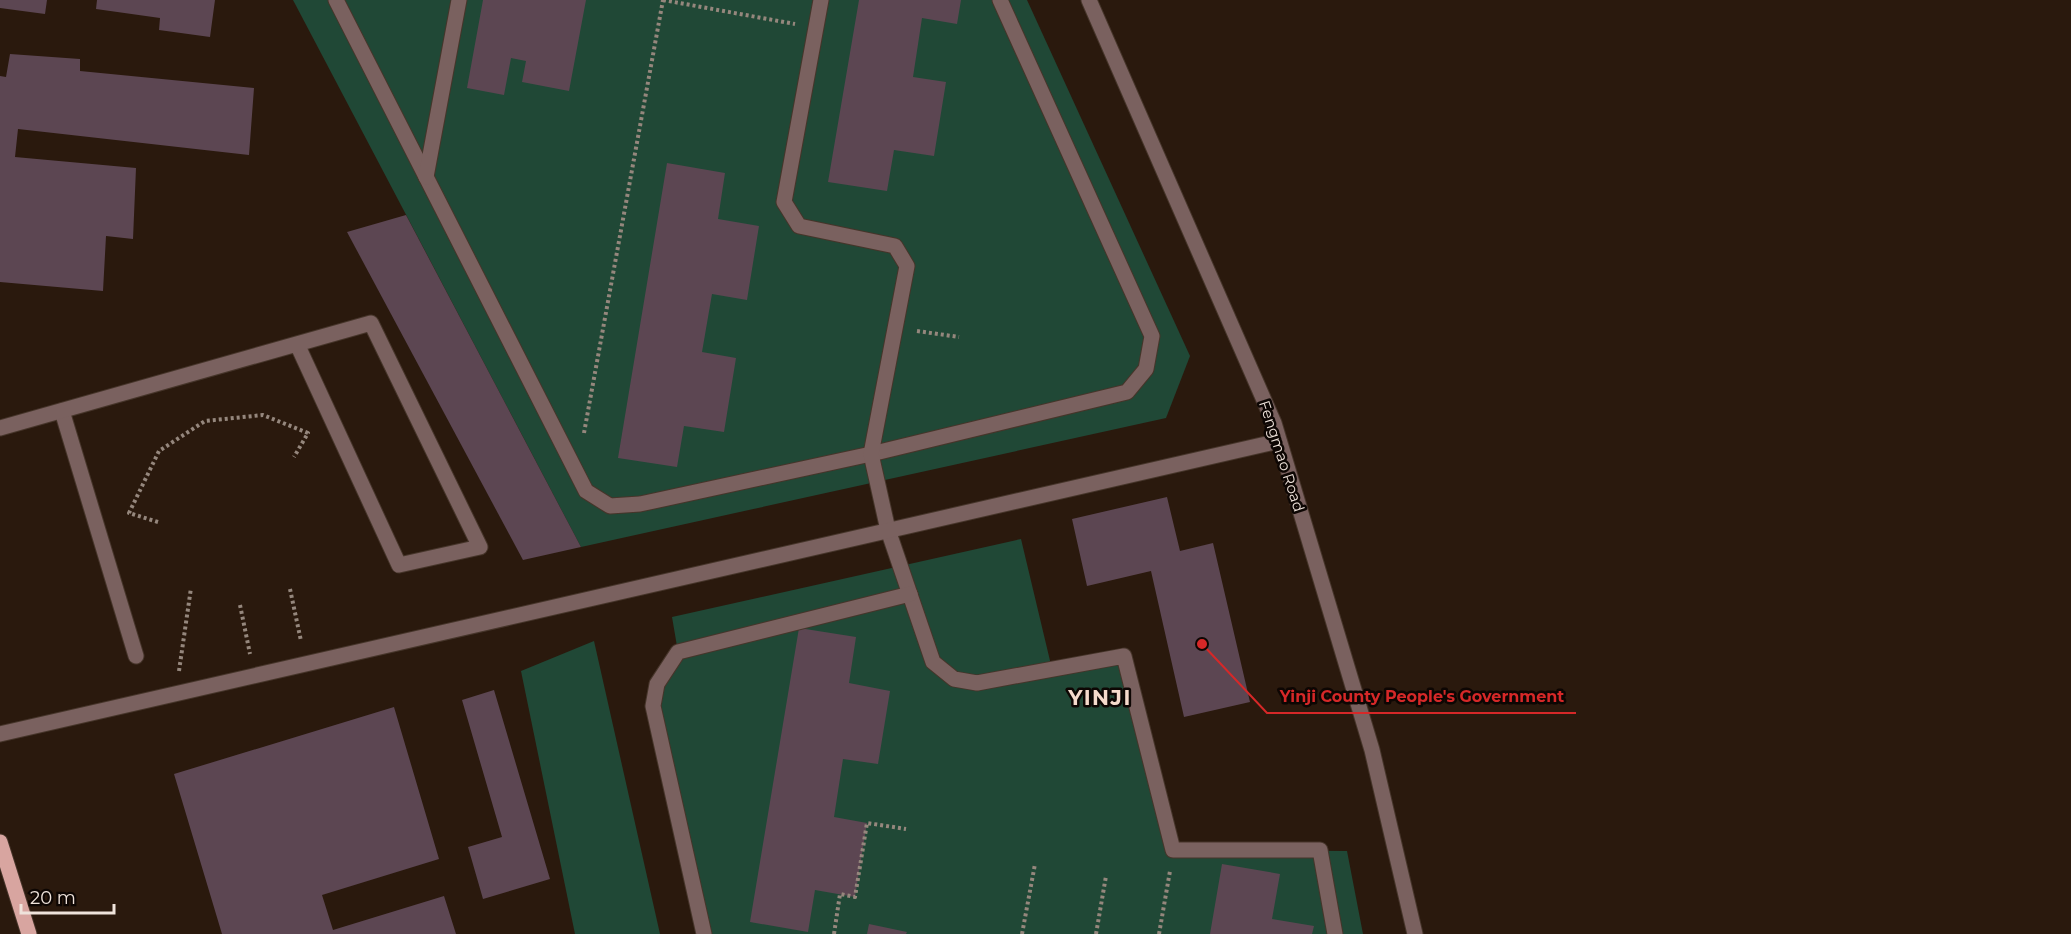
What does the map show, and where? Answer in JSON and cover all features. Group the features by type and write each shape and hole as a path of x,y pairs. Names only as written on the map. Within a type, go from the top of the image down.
{"main road":[{"path":"0,842 29,934"}],"street":[{"path":"336,0 586,491 610,506 640,504 871,454 1127,392 1146,369 1152,336 1000,0"},
{"path":"426,177 459,0"},
{"path":"820,0 784,202 799,226 896,246 907,266 871,454 888,530 933,662 954,679 977,683 1124,656 1173,850 1320,849 1335,934"},
{"name":"Fengmao Road","path":"1089,0 1280,441 1372,750 1415,934"},
{"path":"0,428 370,323 480,547 399,565 297,345"},
{"path":"62,411 136,656"},
{"path":"0,734 1280,441"},
{"path":"704,934 653,706 657,684 678,652 910,594"}],"path":[{"path":"577,472 663,0 815,28"},
{"path":"896,327 959,337"},
{"path":"158,522 129,513 159,452 205,421 263,415 308,433 294,457"},
{"path":"176,693 191,588"},
{"path":"290,589 307,663"},
{"path":"240,605 255,675"},
{"path":"834,934 840,894 855,897 867,823 906,829"},
{"path":"1159,934 1173,850"},
{"path":"1022,934 1035,864"},
{"path":"1096,934 1106,876"}],"green space":[{"path":"293,0 1027,0 1190,356 1166,418 581,547"},
{"path":"1021,539 1052,669 1124,656 1173,850 1347,851 1363,934 704,934 653,706 678,652 672,617"},
{"path":"594,641 660,934 575,934 521,671"}],"building":[{"path":"0,0 47,0 45,14 0,8"},
{"path":"97,0 215,0 210,37 159,30 160,18 96,9"},
{"path":"483,0 586,0 569,91 522,82 526,61 511,58 504,95 467,88"},
{"path":"859,0 961,0 957,24 922,18 913,77 946,82 934,156 894,150 887,191 828,182"},
{"path":"10,54 80,59 80,71 254,88 249,155 18,129 15,157 136,168 133,239 106,236 103,291 0,282 0,76 6,77"},
{"path":"667,163 725,173 718,219 759,226 747,300 712,294 702,352 736,358 724,432 684,426 677,467 618,458"},
{"path":"406,215 581,547 523,560 347,232"},
{"path":"1167,497 1180,551 1213,543 1250,702 1184,717 1151,571 1087,586 1072,519"},
{"path":"799,628 856,637 849,683 890,691 878,764 843,759 834,817 867,823 855,897 815,890 808,932 750,922"},
{"path":"494,690 550,879 483,899 468,847 502,837 462,700"},
{"path":"394,707 439,859 322,895 333,930 444,896 456,934 222,934 174,774"},
{"path":"1222,864 1280,874 1272,919 1314,926 1312,934 1210,934"},
{"path":"869,924 907,932 906,934 867,934"}],"place":[{"name":"Yinji County People's Government","path":"1202,644"}],"district":[{"name":"YINJI","path":"1100,697"}]}
